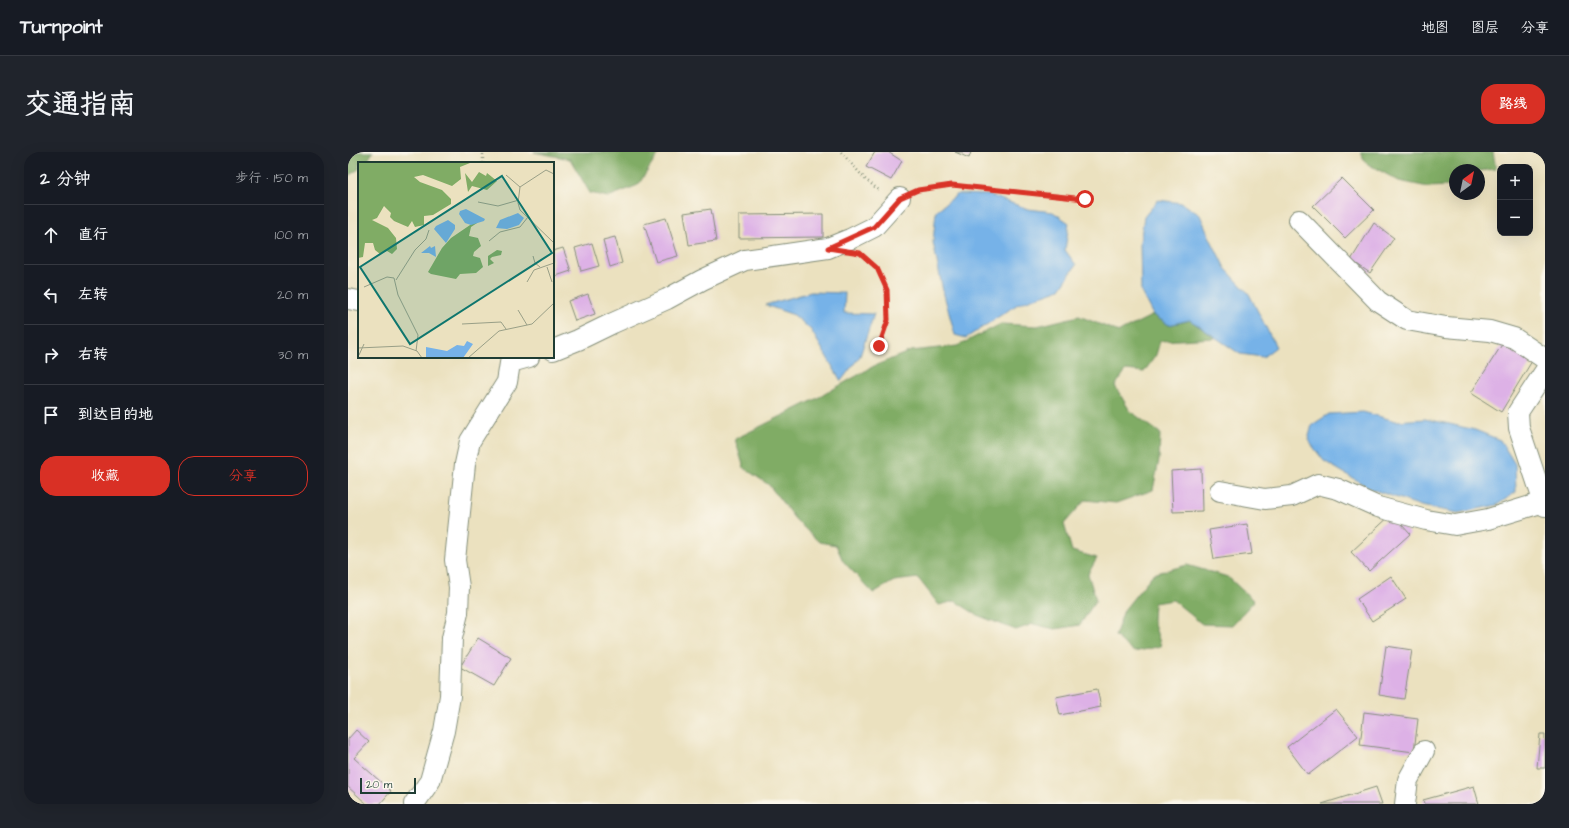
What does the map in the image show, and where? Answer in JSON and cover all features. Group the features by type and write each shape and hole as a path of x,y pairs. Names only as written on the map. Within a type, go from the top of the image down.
{"street":[{"path":"554,350 667,299 702,280 745,260 828,248 850,239 874,227 900,198"},
{"path":"1300,220 1378,300 1407,320 1446,327 1490,331 1514,338 1545,359"},
{"path":"348,299 358,301"},
{"path":"414,804 430,780 444,731 450,696 452,638 458,613 459,587 455,560 465,464 470,441 508,382 517,359"},
{"path":"1220,491 1265,499 1292,496 1318,484 1338,489 1378,507 1426,520 1455,525 1488,519 1544,504 1519,428 1518,412 1545,371"},
{"path":"1405,804 1408,780 1424,751"}],"path":[{"path":"841,152 877,190 900,198 918,190 952,185 1085,199"},
{"path":"860,253 877,268 887,290 888,320 879,346"}],"green space":[{"path":"348,152 373,152 367,162 358,162 358,170 348,176"},
{"path":"534,152 660,152 638,185 608,197 590,193 570,159"},
{"path":"1360,152 1493,152 1496,169 1485,170 1485,164 1449,164 1449,186 1428,187 1399,181 1366,163"},
{"path":"1153,315 1169,325 1190,320 1215,338 1160,341 1156,355 1144,372 1126,370 1115,386 1130,411 1160,433 1159,460 1153,490 1116,503 1085,500 1064,524 1072,551 1097,558 1088,574 1096,600 1080,625 1055,629 1033,624 1016,630 977,615 955,601 939,605 918,578 894,581 873,593 843,561 836,545 819,542 795,519 769,485 744,468 735,439 814,400 874,366 911,351 957,346 1001,324 1037,326 1079,316 1119,332"},
{"path":"1187,565 1228,577 1254,601 1232,625 1202,624 1173,600 1154,603 1153,621 1161,646 1134,652 1115,636 1124,610 1153,574"}],"water":[{"path":"958,194 989,195 1028,209 1053,212 1069,223 1065,250 1076,265 1060,289 1018,304 966,338 955,335 943,291 933,242 936,211"},
{"path":"1158,200 1182,203 1200,215 1225,268 1249,294 1276,347 1263,357 1240,354 1190,320 1169,325 1153,315 1141,292 1140,242 1144,217"},
{"path":"811,292 845,293 844,313 874,314 860,356 841,381 811,330 794,315 765,305"},
{"path":"1363,412 1396,421 1425,419 1445,423 1475,430 1500,440 1515,464 1516,492 1497,505 1458,513 1421,506 1371,489 1324,461 1308,440 1312,425 1329,414"}],"building":[{"path":"875,152 888,152 902,161 891,180 866,167"},
{"path":"955,152 971,152 969,158"},
{"path":"1342,178 1374,210 1345,238 1313,206"},
{"path":"711,209 716,241 689,245 684,213"},
{"path":"823,214 823,237 739,238 739,215"},
{"path":"666,218 678,256 656,262 644,224"},
{"path":"1374,223 1394,238 1370,273 1351,260"},
{"path":"615,237 622,263 610,267 603,240"},
{"path":"592,243 599,266 581,271 575,248"},
{"path":"563,248 571,271 554,277 554,251"},
{"path":"588,294 595,314 575,321 568,301"},
{"path":"1503,343 1532,361 1501,412 1471,393"},
{"path":"1201,469 1202,511 1173,512 1171,471"},
{"path":"1392,514 1410,534 1369,571 1351,552"},
{"path":"1247,524 1252,554 1214,559 1209,530"},
{"path":"1391,576 1406,599 1372,621 1357,599"},
{"path":"478,638 511,658 494,686 460,667"},
{"path":"1386,646 1412,650 1404,699 1379,695"},
{"path":"1097,689 1101,707 1060,715 1056,697"},
{"path":"1336,709 1358,736 1308,775 1287,747"},
{"path":"1364,712 1418,719 1414,752 1360,745"},
{"path":"356,730 369,742 354,758 391,791 380,804 367,804 348,787 348,739"},
{"path":"1540,734 1545,734 1545,768 1537,768"},
{"path":"1474,786 1479,804 1424,804 1423,800"},
{"path":"1376,787 1382,804 1322,804"}],"route":[{"path":"879,346 888,320 887,290 877,268 860,253 828,248 874,227 900,198 918,190 952,185 1085,199"}]}
